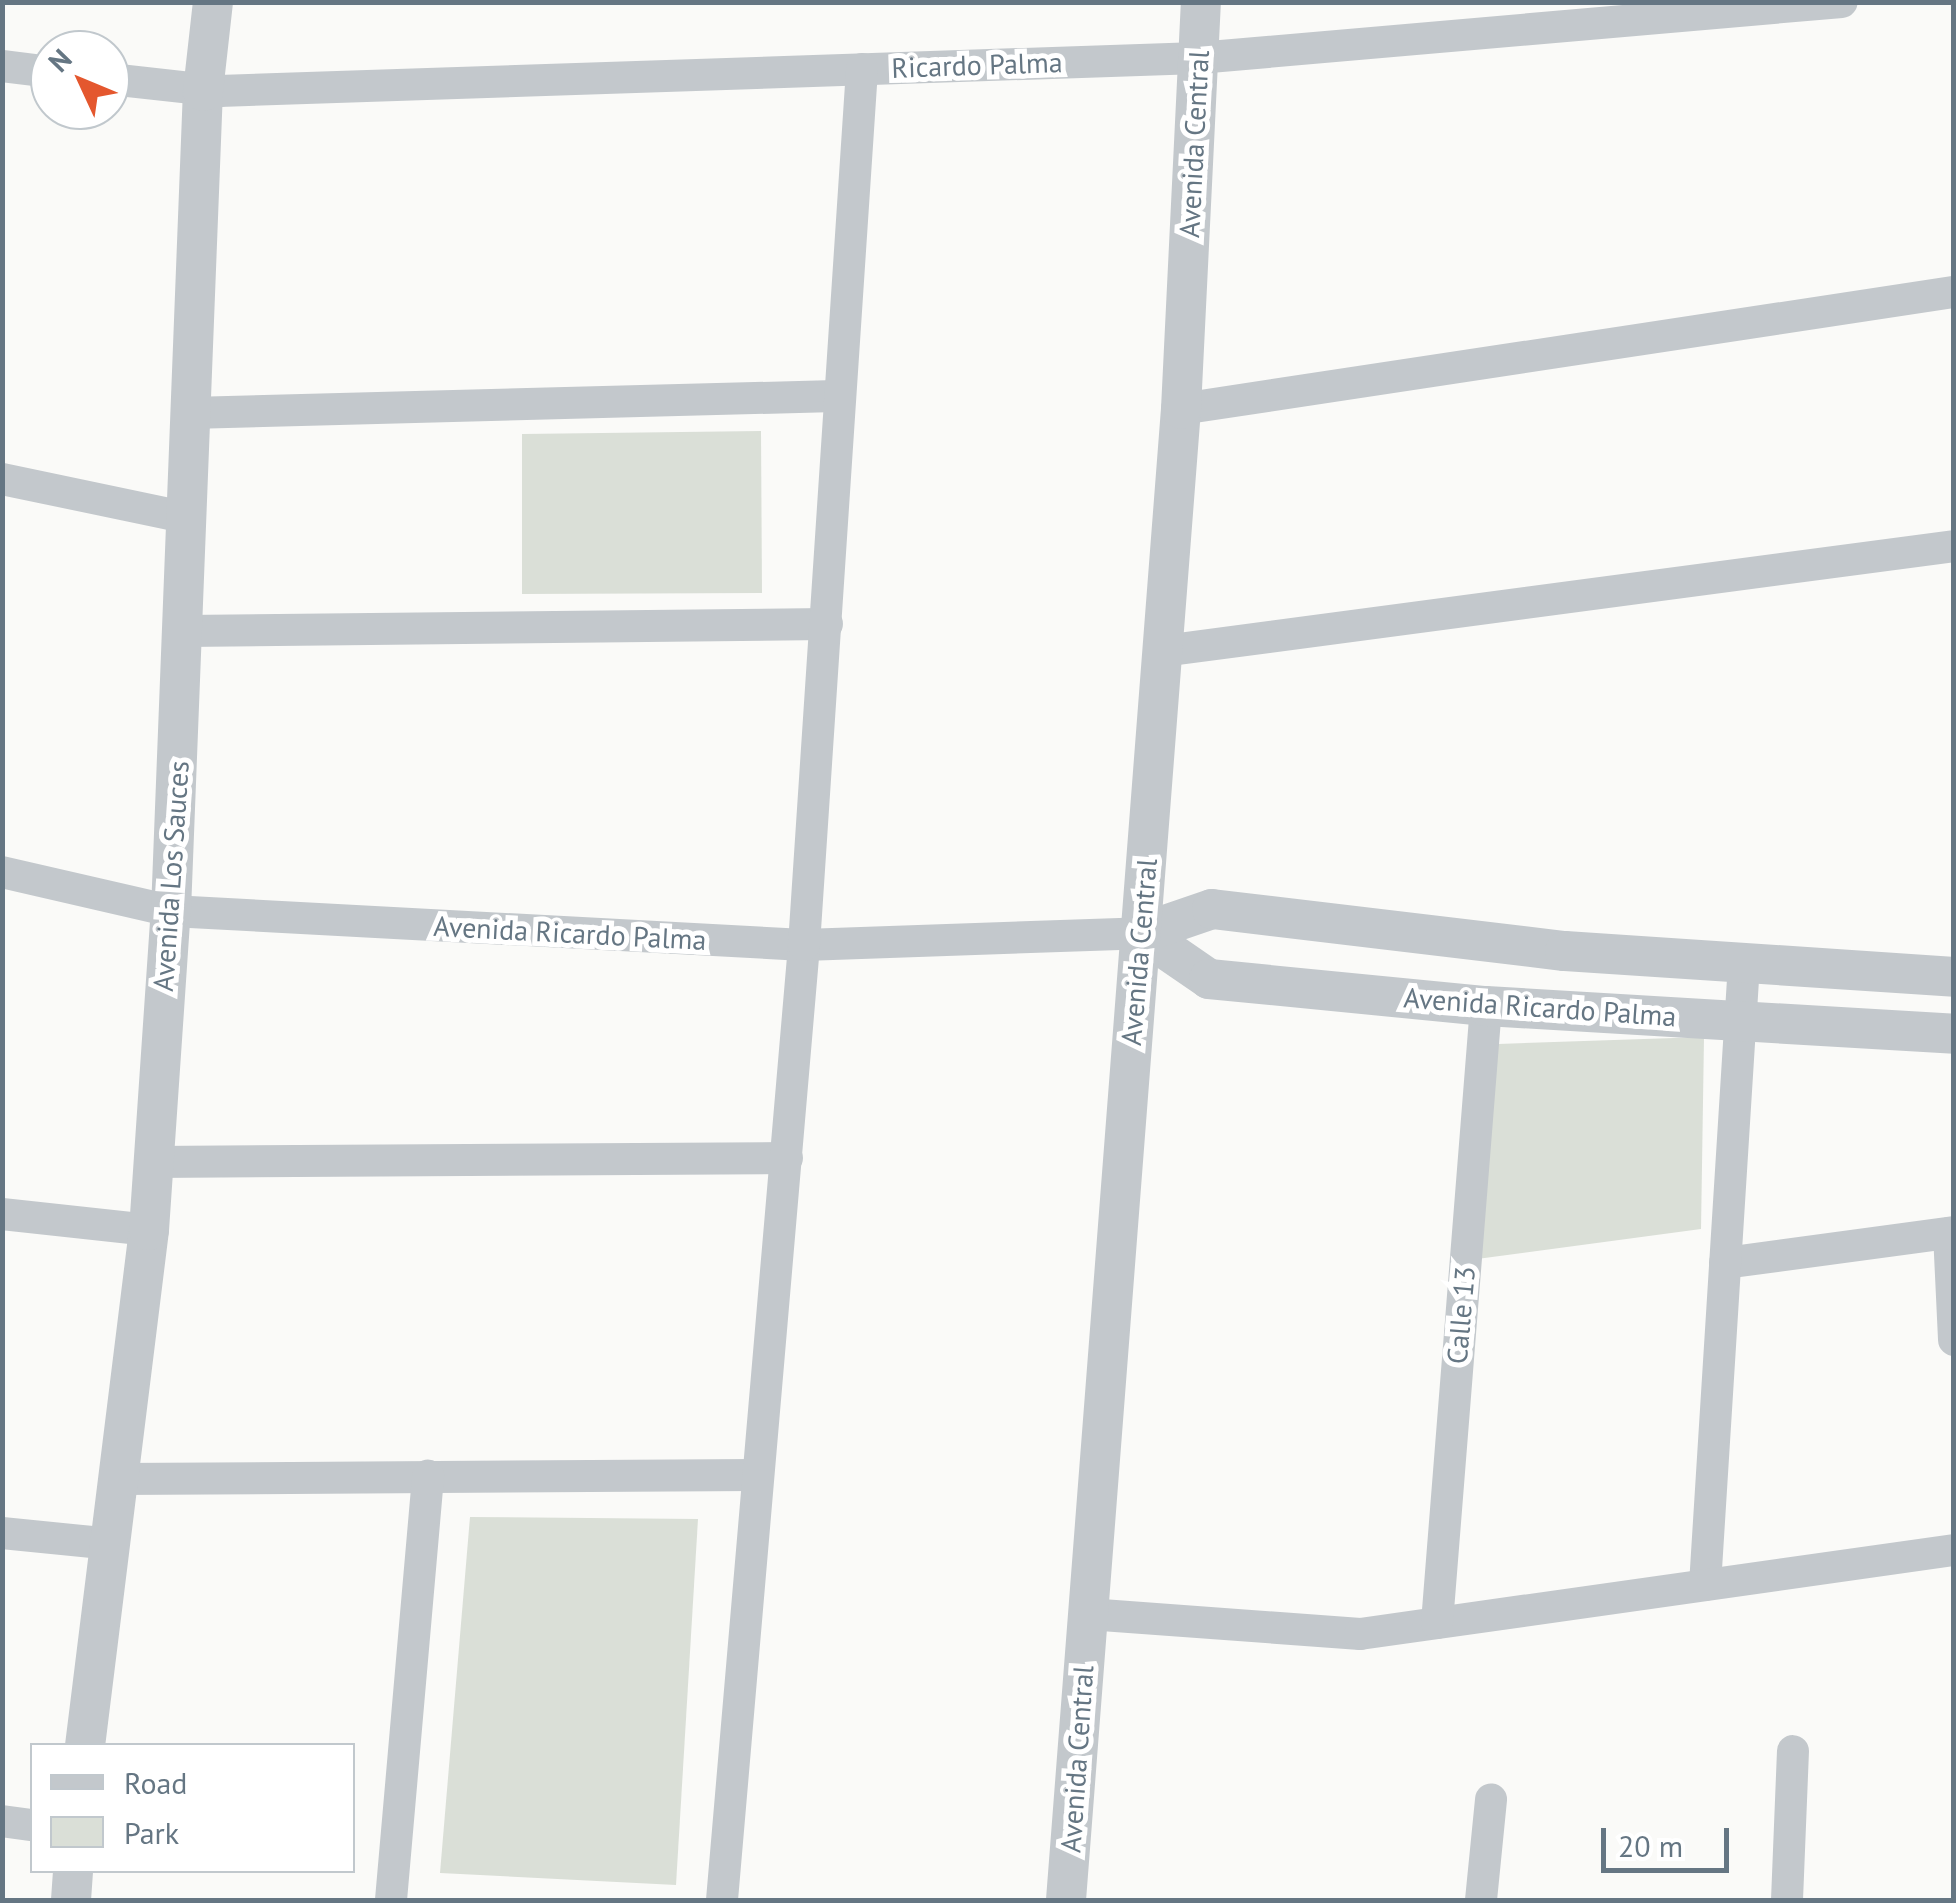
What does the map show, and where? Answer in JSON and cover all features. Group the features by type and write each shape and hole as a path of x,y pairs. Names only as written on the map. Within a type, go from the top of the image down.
{"street":[{"name":"Avenida Los Sauces","path":"85,1743 149,1230 171,912 185,632 203,91 213,2"},
{"name":"Avenida Central","path":"1066,1900 1181,409 1202,2"},
{"name":"Ricardo Palma","path":"130,82 203,91 1198,58 1842,2"},
{"path":"2,66 30,70"},
{"path":"722,1900 755,1475 804,945 827,624 836,396 862,69"},
{"path":"1181,409 1954,292"},
{"path":"190,413 836,396"},
{"path":"2,479 189,518"},
{"path":"1163,651 1954,546"},
{"path":"185,632 827,624"},
{"name":"Avenida Ricardo Palma","path":"2,872 171,912 804,945 1142,933 1212,909 1565,951 1954,977"},
{"name":"Avenida Ricardo Palma","path":"1142,933 1209,979 1486,1006 1954,1034"},
{"path":"1705,1585 1744,962"},
{"name":"Calle 13","path":"1436,1623 1486,1006"},
{"path":"153,1162 787,1158"},
{"path":"2,1214 149,1230"},
{"path":"1725,1263 1951,1233 1954,1340"},
{"path":"118,1478 755,1475"},
{"path":"391,1900 428,1476"},
{"path":"2,1533 112,1544"},
{"path":"1088,1614 1360,1634 1954,1550"},
{"path":"1786,1900 1793,1751"},
{"path":"1481,1900 1490,1799"},
{"path":"2,1821 30,1824"},
{"path":"70,1900 74,1873"}],"green space":[{"path":"761,431 762,593 522,594 522,434"},
{"path":"1704,1037 1701,1229 1477,1259 1498,1044"},
{"path":"470,1517 698,1519 676,1885 440,1873"}]}
